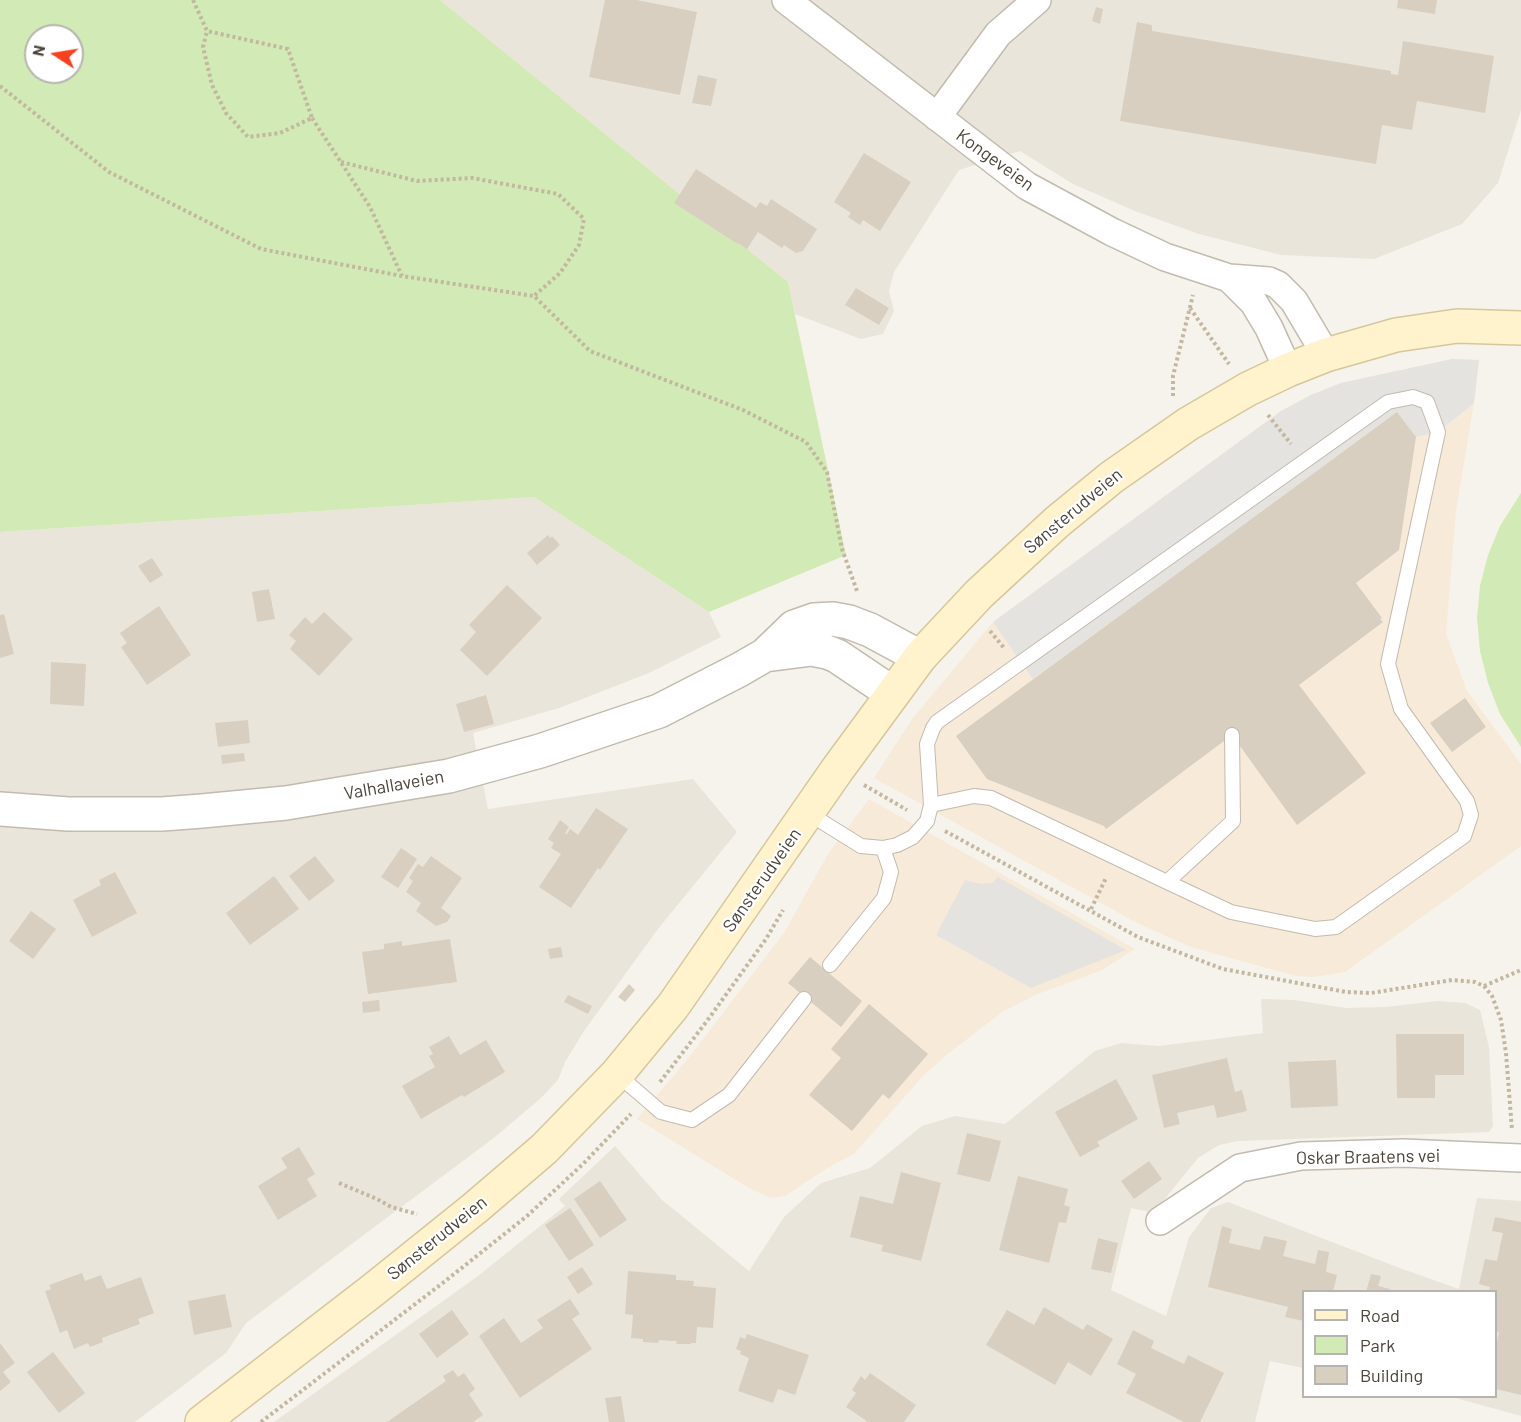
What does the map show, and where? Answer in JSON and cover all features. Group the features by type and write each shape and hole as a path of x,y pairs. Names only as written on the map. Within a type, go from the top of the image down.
{"main road":[{"path":"1326,355 1420,331 1457,327 1521,328"},
{"name":"Sønsterudveien","path":"202,1422 475,1209 544,1149 617,1074 673,1006 892,693 945,628 1010,564 1112,477 1220,405 1288,370 1326,355"}],"street":[{"name":"Kongeveien","path":"786,0 1028,186 1139,245 1174,260 1229,278 1269,281 1285,291 1300,311 1326,355"},
{"path":"937,117 998,34 1037,0"},
{"name":"Kongeveien","path":"1229,278 1254,303 1269,328 1288,370"},
{"name":"Valhallaveien","path":"0,809 68,814 162,814 286,803 449,776 540,752 641,718 680,702 765,654 794,627 814,620 833,619 849,622 870,630 920,657"},
{"name":"Valhallaveien","path":"765,654 812,649 827,652 837,656 892,693"},
{"name":"Oskar Braatens vei","path":"1160,1221 1240,1168 1301,1156 1403,1153 1517,1158"}],"lane":[{"path":"808,813 861,846 884,848 897,845 913,837 927,821 931,805 927,744 933,728 946,714 1388,402 1413,397 1427,402 1438,432 1388,664 1401,709 1467,801 1471,815 1464,836 1336,927 1315,929 1231,912 991,798 974,796 931,805"},
{"path":"1167,882 1233,821 1232,735"},
{"path":"830,965 884,898 891,872 884,848"},
{"path":"617,1074 661,1112 692,1120 729,1095 804,999"}],"path":[{"path":"192,0 207,31 203,47 212,85 226,113 248,137 280,133 312,118"},
{"path":"207,31 288,49 312,118 370,207 402,276"},
{"path":"0,86 110,172 261,249 402,276 534,296 590,351 743,410 806,442 827,472 842,549 858,597"},
{"path":"341,162 417,181 472,178 558,194 584,219 579,245 560,273 534,296"},
{"path":"1173,397 1173,376 1190,308 1232,369"},
{"path":"1263,409 1305,461"},
{"path":"983,623 1018,664"},
{"path":"859,782 1138,937 1222,969 1346,992 1371,993 1452,980 1475,982 1484,986 1492,996 1501,1020 1517,1158"},
{"path":"1091,909 1116,858"},
{"path":"1484,986 1521,970"},
{"path":"339,1183 377,1199 391,1208 409,1211 425,1219"}],"shaded area":[{"path":"440,0 1521,0 1521,110 1498,183 1462,224 1374,259 1281,255 1199,234 1135,211 1073,184 1020,151 959,170 894,272 889,291 894,311 883,334 861,339 795,314 788,282"},
{"path":"1452,359 1479,360 1456,510 1446,634 1467,691 1521,764 1521,846 1345,972 1313,977 1296,976 1191,947 1137,923 874,778 912,719 993,622 1281,411 1311,395 1341,383"},
{"path":"1452,359 1479,360 1474,403 1438,432 1416,437 1397,412 1033,679 993,622 1281,411 1311,395 1341,383"},
{"path":"534,497 709,612 721,637 649,673 559,708 473,733 488,809 693,779 737,832 658,929 584,1031 565,1062 558,1080 540,1099 495,1137 246,1323 226,1353 135,1422 0,1422 0,532"},
{"path":"869,799 1135,949 1102,970 1035,995 1002,1012 924,1075 854,1154 829,1167 785,1196 770,1198 749,1188 637,1119 690,1056 784,933 828,854"},
{"path":"998,877 1126,950 1031,988 936,935 965,880 981,884 992,883"},
{"path":"1261,999 1294,1000 1346,1008 1386,1007 1437,1001 1465,1003 1480,1010 1489,1047 1493,1126 1489,1132 1238,1141 1219,1145 1198,1158 1159,1206 1149,1212 1131,1208 1111,1290 1166,1316 1189,1237 1211,1208 1228,1202 1459,1289 1477,1198 1521,1201 1521,1416 1456,1398 1497,1398 1497,1290 1302,1290 1302,1368 1270,1361 1255,1422 274,1422 478,1276 565,1206 559,1199 615,1146 661,1199 749,1271 784,1217 821,1183 870,1168 922,1126 955,1116 1005,1124 1095,1051 1121,1043 1159,1046 1263,1033"}],"green space":[{"path":"0,0 440,0 788,282 846,555 709,612 534,497 0,532"},
{"path":"1521,493 1521,747 1500,714 1488,683 1480,651 1477,618 1480,586 1488,555 1500,526"}],"building":[{"path":"605,0 637,0 697,12 680,95 589,77"},
{"path":"1398,0 1437,0 1435,14 1397,8"},
{"path":"1096,7 1103,9 1100,24 1092,21"},
{"path":"1137,22 1152,25 1152,31 1391,71 1391,74 1398,75 1403,41 1494,56 1485,113 1417,101 1412,130 1382,125 1376,164 1120,121"},
{"path":"698,75 717,79 711,106 692,103"},
{"path":"864,153 911,182 880,231 863,220 860,225 848,217 851,213 834,202"},
{"path":"696,169 756,208 760,202 767,206 771,199 817,229 803,251 796,253 784,245 782,248 758,232 747,249 674,203"},
{"path":"856,288 889,308 879,325 845,305"},
{"path":"1397,412 1416,437 1399,550 1356,583 1383,622 1299,685 1366,773 1297,825 1232,735 1106,829 1104,826 987,779 956,736"},
{"path":"548,535 560,545 537,565 527,553"},
{"path":"152,558 163,575 150,583 138,566"},
{"path":"507,585 542,618 487,676 460,650 476,632 469,625"},
{"path":"269,589 275,619 257,622 252,592"},
{"path":"159,606 191,655 147,685 121,647 127,643 120,633"},
{"path":"324,612 353,639 319,676 290,649 296,641 289,635 305,617 312,624"},
{"path":"4,614 14,654 0,658 0,615"},
{"path":"51,662 86,664 84,706 50,704"},
{"path":"486,695 494,724 464,732 456,704"},
{"path":"1465,698 1486,727 1452,752 1430,723"},
{"path":"248,720 250,743 218,747 215,723"},
{"path":"244,753 245,761 222,764 221,755"},
{"path":"596,808 628,829 571,908 539,887 561,854 551,848 554,843 548,839 560,820 569,827 565,833 567,834 570,829 578,835"},
{"path":"401,848 417,859 398,888 381,877"},
{"path":"315,856 335,881 309,901 289,876"},
{"path":"431,856 462,878 441,908 451,916 447,922 436,926 416,911 421,903 406,892 413,881 409,878 418,864 423,867"},
{"path":"115,872 137,913 92,937 73,900 101,885 99,880"},
{"path":"274,876 299,909 250,945 226,913"},
{"path":"31,911 56,929 33,959 9,941"},
{"path":"450,939 457,982 368,994 362,952 384,949 384,944 402,941 402,946"},
{"path":"561,947 563,957 550,959 548,949"},
{"path":"810,957 862,1001 841,1027 788,983"},
{"path":"629,984 635,990 625,1002 618,997"},
{"path":"568,995 592,1006 588,1014 564,1002"},
{"path":"379,1000 380,1011 363,1013 362,1002"},
{"path":"869,1004 928,1054 889,1099 883,1094 852,1131 809,1095 841,1058 831,1049"},
{"path":"1396,1034 1464,1034 1464,1075 1435,1075 1435,1098 1397,1098"},
{"path":"449,1036 460,1055 486,1040 505,1072 421,1119 402,1086 435,1067 429,1056 433,1054 429,1047"},
{"path":"1227,1058 1235,1092 1242,1090 1247,1111 1217,1118 1214,1105 1177,1113 1180,1124 1164,1128 1152,1075"},
{"path":"1336,1060 1338,1106 1291,1108 1288,1062"},
{"path":"1116,1079 1138,1119 1097,1142 1100,1146 1080,1157 1055,1112"},
{"path":"967,1133 1001,1141 990,1182 957,1174"},
{"path":"299,1147 315,1174 307,1179 317,1196 278,1220 258,1186 287,1168 281,1158"},
{"path":"1149,1161 1162,1179 1134,1199 1121,1181"},
{"path":"901,1172 941,1183 921,1261 881,1251 883,1245 850,1237 860,1196 893,1204"},
{"path":"1018,1176 1068,1189 1064,1205 1070,1207 1066,1223 1059,1222 1049,1263 999,1250"},
{"path":"600,1181 627,1220 600,1238 574,1199"},
{"path":"570,1208 594,1245 569,1261 545,1225"},
{"path":"1495,1217 1521,1222 1521,1395 1497,1389 1499,1332 1497,1332 1497,1290 1489,1290 1490,1287 1479,1284 1485,1259 1497,1261 1503,1233 1492,1231"},
{"path":"1222,1226 1232,1229 1229,1243 1260,1250 1264,1236 1287,1241 1283,1256 1315,1264 1318,1250 1329,1252 1326,1272 1337,1275 1333,1290 1302,1290 1302,1321 1285,1317 1288,1307 1208,1287"},
{"path":"1098,1238 1118,1243 1111,1273 1091,1269"},
{"path":"582,1267 593,1284 578,1294 567,1277"},
{"path":"628,1271 676,1275 676,1280 694,1281 693,1286 716,1288 713,1328 697,1327 696,1343 691,1344 676,1344 677,1341 659,1340 658,1343 643,1342 643,1339 631,1338 633,1315 625,1314"},
{"path":"82,1273 85,1281 101,1275 107,1289 141,1277 154,1313 138,1319 140,1324 102,1338 103,1342 90,1347 88,1343 74,1349 67,1330 60,1333 45,1291 51,1289 49,1285"},
{"path":"1371,1274 1381,1276 1378,1286 1390,1289 1390,1290 1367,1290"},
{"path":"225,1294 232,1327 194,1335 188,1301"},
{"path":"570,1299 580,1314 572,1319 592,1349 520,1398 479,1336 504,1318 521,1343 543,1328 537,1320"},
{"path":"1044,1307 1083,1330 1087,1324 1113,1339 1091,1376 1068,1362 1055,1385 986,1345 1007,1310 1034,1325"},
{"path":"452,1310 469,1334 437,1358 419,1334"},
{"path":"1133,1330 1154,1341 1151,1348 1184,1364 1188,1355 1224,1373 1200,1422 1184,1422 1126,1393 1136,1374 1117,1364"},
{"path":"747,1334 809,1355 795,1395 778,1389 773,1403 738,1391 749,1358 740,1354 741,1351 736,1349 740,1337 745,1339"},
{"path":"0,1343 15,1363 3,1372 11,1382 0,1391"},
{"path":"53,1352 85,1393 59,1413 27,1372"},
{"path":"453,1370 458,1377 464,1373 475,1389 469,1394 483,1415 473,1422 387,1422 446,1381 443,1376"},
{"path":"870,1373 916,1405 904,1422 868,1422 846,1407 856,1393 852,1390 861,1376 865,1380"},
{"path":"621,1396 625,1422 609,1422 605,1398"}]}
